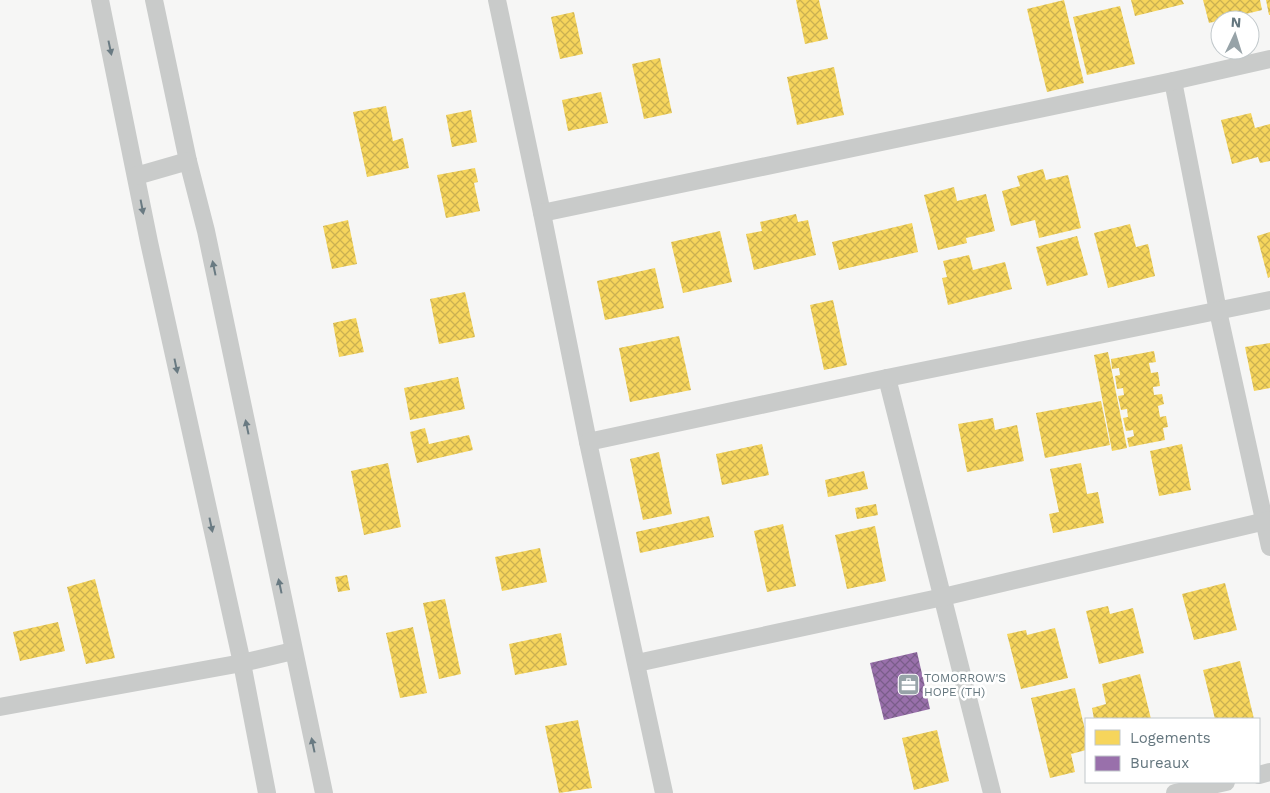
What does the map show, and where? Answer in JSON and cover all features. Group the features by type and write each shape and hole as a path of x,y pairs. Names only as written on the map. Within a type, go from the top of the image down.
{"street":[{"path":"100,0 149,242 242,663 267,793"},
{"path":"154,0 188,161 206,231 324,793"},
{"path":"497,0 588,442 664,793"},
{"path":"542,213 1270,59"},
{"path":"1173,81 1218,310 1267,521 1270,547"},
{"path":"136,176 188,161"},
{"path":"588,442 886,378 1270,300"},
{"path":"886,378 992,793"},
{"path":"637,663 943,597 1267,521"},
{"path":"0,707 242,663 293,651"},
{"path":"1175,793 1221,783"}],"building: Logements":[{"path":"796,0 819,0 828,39 805,44"},
{"path":"1064,0 1084,83 1047,92 1027,9"},
{"path":"1131,0 1182,0 1184,4 1135,16"},
{"path":"1203,0 1260,0 1262,10 1260,10 1210,10 1209,23"},
{"path":"1266,0 1270,0 1270,15 1269,15"},
{"path":"1120,6 1135,64 1087,75 1073,17"},
{"path":"574,12 583,54 560,59 551,17"},
{"path":"660,58 672,113 644,119 632,64"},
{"path":"834,67 844,115 797,125 787,77"},
{"path":"601,92 608,123 568,131 562,100"},
{"path":"386,106 393,141 403,138 409,168 367,177 353,112"},
{"path":"471,110 477,142 452,147 446,115"},
{"path":"1251,113 1255,128 1270,124 1270,161 1260,163 1258,157 1232,164 1221,120"},
{"path":"475,168 478,182 474,183 480,211 446,218 437,175"},
{"path":"1043,169 1046,180 1068,175 1081,228 1039,238 1035,220 1011,226 1002,191 1020,186 1017,176"},
{"path":"954,187 957,201 986,194 995,231 966,238 967,243 938,250 924,195"},
{"path":"796,214 798,222 808,220 816,255 754,270 746,234 762,231 760,222"},
{"path":"348,220 357,264 332,269 323,226"},
{"path":"912,223 918,252 839,270 832,242"},
{"path":"1130,224 1136,247 1148,244 1155,276 1108,288 1094,233"},
{"path":"720,231 732,282 683,293 671,242"},
{"path":"1270,232 1270,277 1268,278 1257,236"},
{"path":"1077,236 1088,275 1047,286 1036,247"},
{"path":"969,255 973,270 1005,262 1012,289 948,305 942,278 947,277 943,261"},
{"path":"655,268 664,308 605,320 597,281"},
{"path":"465,292 475,337 439,344 430,299"},
{"path":"833,300 847,365 824,370 810,305"},
{"path":"356,318 364,352 339,357 333,323"},
{"path":"679,336 691,390 630,402 619,348"},
{"path":"1270,343 1270,388 1254,391 1245,347"},
{"path":"1154,351 1156,362 1149,363 1151,373 1158,372 1160,386 1153,387 1154,395 1162,394 1164,404 1158,406 1160,417 1166,416 1168,427 1163,428 1165,440 1129,447 1127,438 1134,436 1133,430 1126,431 1123,418 1128,417 1127,409 1121,410 1118,396 1124,395 1123,388 1117,389 1115,376 1120,375 1119,368 1112,369 1111,359"},
{"path":"1108,352 1127,448 1112,451 1094,355"},
{"path":"458,377 465,409 410,420 404,388"},
{"path":"1101,401 1110,445 1045,458 1036,413"},
{"path":"993,418 995,430 1017,425 1024,461 967,472 958,424"},
{"path":"425,428 429,444 469,435 473,450 417,463 410,432"},
{"path":"762,444 769,475 722,485 716,454"},
{"path":"1182,444 1191,490 1159,496 1150,451"},
{"path":"659,452 672,514 643,520 630,459"},
{"path":"388,463 401,527 364,535 351,471"},
{"path":"1081,463 1087,494 1098,492 1104,523 1053,533 1049,514 1059,512 1050,469"},
{"path":"864,471 868,489 828,497 825,480"},
{"path":"876,504 878,515 857,519 855,508"},
{"path":"709,516 714,537 640,553 636,532"},
{"path":"783,524 796,586 767,592 754,531"},
{"path":"875,526 886,581 847,589 835,535"},
{"path":"540,548 547,582 502,591 495,557"},
{"path":"347,575 350,590 338,592 335,577"},
{"path":"95,579 115,658 86,664 67,587"},
{"path":"1225,583 1237,630 1194,640 1182,594"},
{"path":"445,599 461,674 439,679 423,603"},
{"path":"1108,606 1110,614 1133,608 1144,653 1099,664 1086,611"},
{"path":"58,622 65,651 20,661 13,632"},
{"path":"413,627 427,693 400,698 386,633"},
{"path":"1055,628 1068,678 1021,689 1007,634 1026,630 1027,635"},
{"path":"561,633 567,665 515,675 509,644"},
{"path":"1240,661 1254,718 1215,718 1203,670"},
{"path":"1140,674 1151,718 1094,718 1092,708 1106,704 1102,684"},
{"path":"1075,688 1085,730 1085,750 1071,754 1075,772 1050,778 1031,698"},
{"path":"578,720 592,788 559,793 545,726"},
{"path":"937,730 949,781 914,790 902,738"}],"building: Bureaux":[{"path":"917,652 930,709 884,720 870,663"}],"place":[{"name":"TOMORROW'S HOPE (TH)","path":"908,685"}]}
